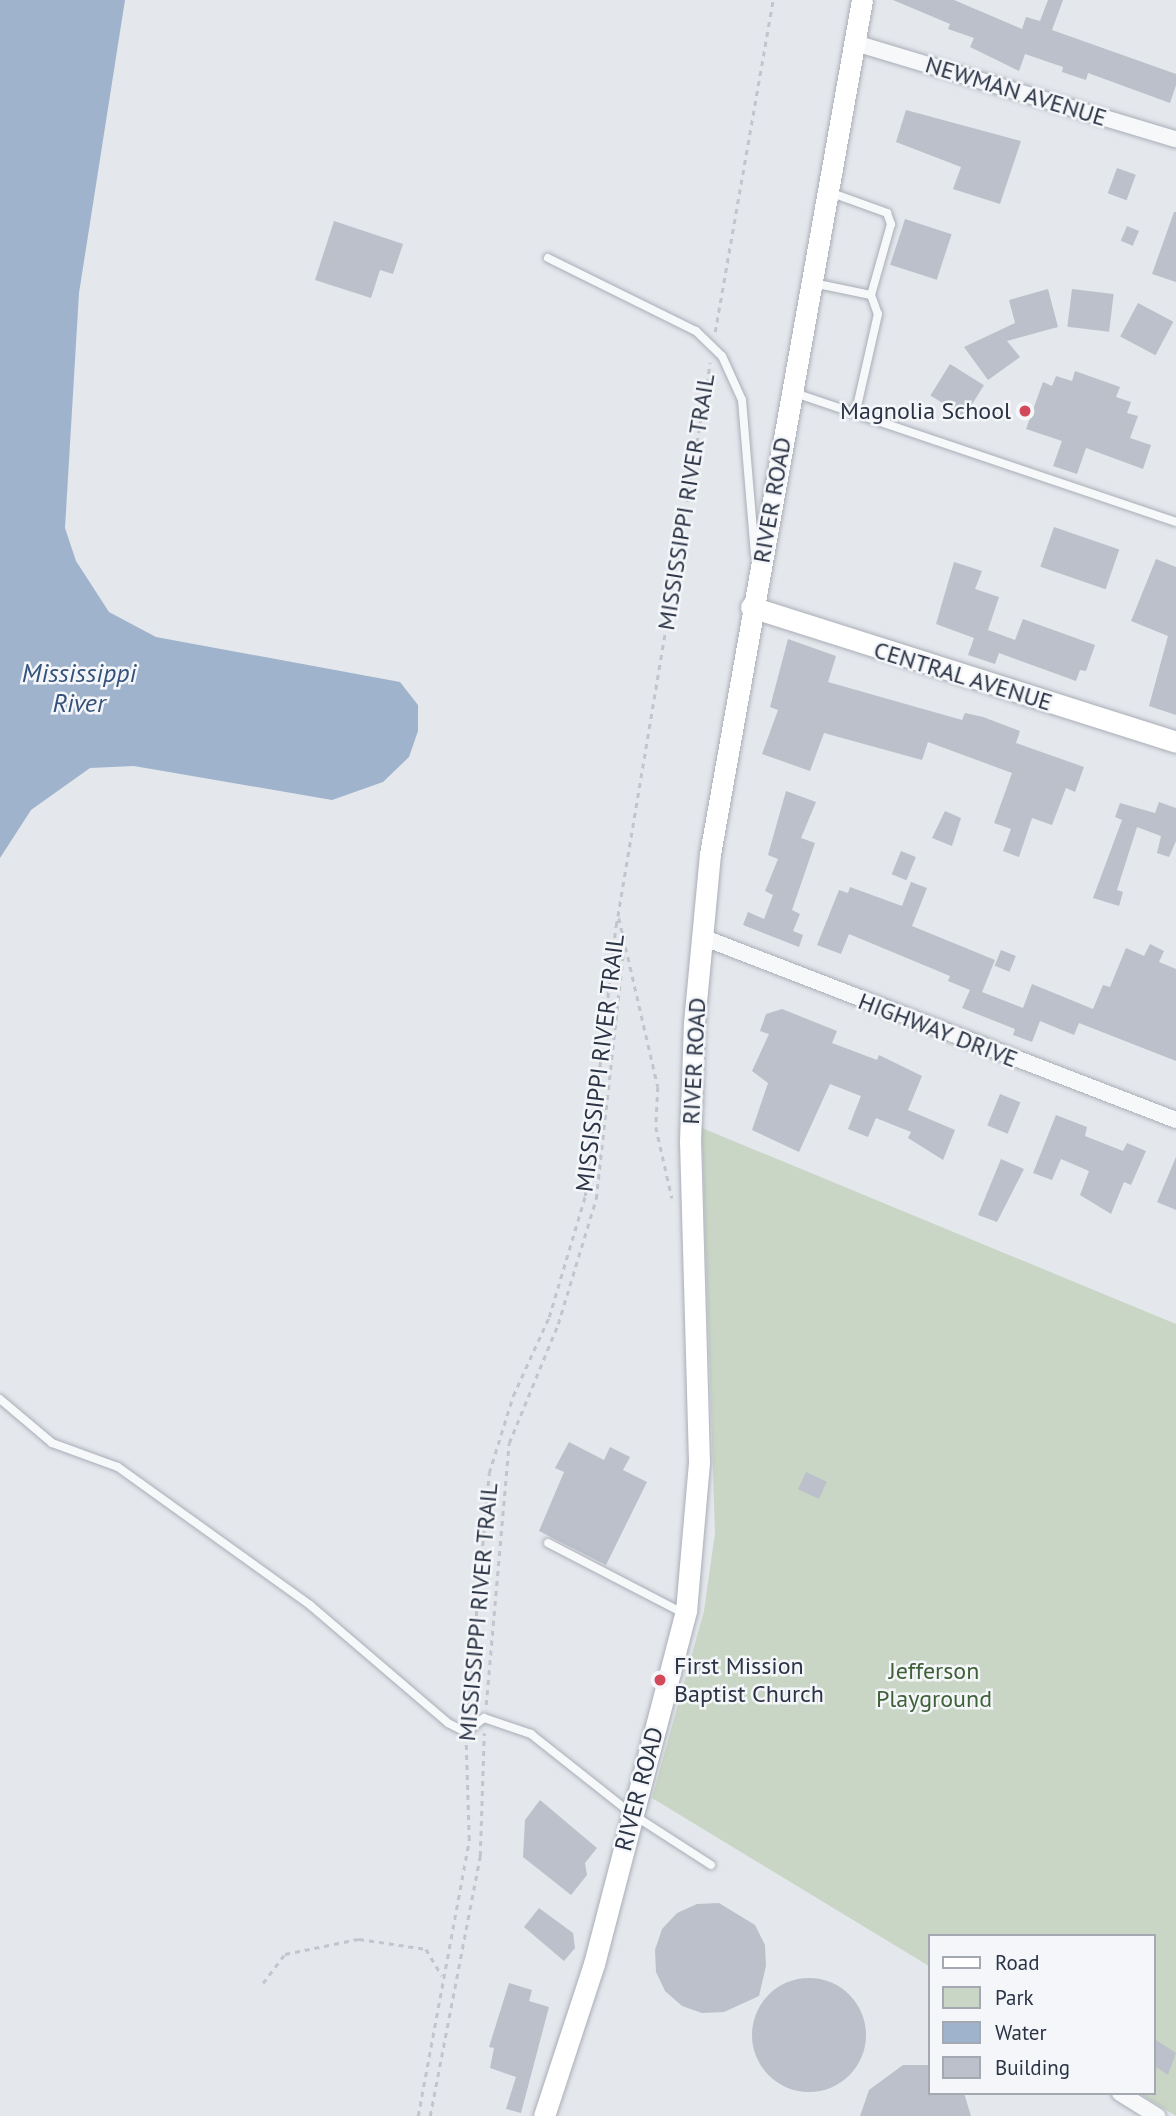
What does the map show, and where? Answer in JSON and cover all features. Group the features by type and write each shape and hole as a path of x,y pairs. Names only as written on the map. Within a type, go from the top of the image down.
{"main road":[{"name":"RIVER ROAD","path":"544,2116 573,2036 685,1614 696,1537 699,1462 692,1221 694,1036 702,937 751,607 862,0"},
{"name":"CENTRAL AVENUE","path":"751,607 1176,742"}],"street":[{"name":"NEWMAN AVENUE","path":"855,43 1176,139"},
{"name":"HIGHWAY DRIVE","path":"702,937 1176,1120"},
{"path":"1123,2095 1157,2116"}],"lane":[{"path":"828,192 887,213 891,224 871,295 878,314 856,411"},
{"path":"548,258 696,331 712,346 741,400 757,581"},
{"path":"812,282 871,295"},
{"path":"792,392 856,411 1176,522"},
{"path":"0,1399 52,1443 118,1467 310,1605 448,1723 466,1732 485,1718 531,1734 632,1814 711,1865"},
{"path":"548,1544 685,1614"}],"path":[{"name":"MISSISSIPPI RIVER TRAIL","path":"418,2116 469,1840 466,1732 489,1473 513,1396 549,1317 585,1196 618,915 712,346 773,0"},
{"path":"618,915 625,935 658,1087 656,1126 667,1192 692,1221"},
{"path":"430,2116 480,1856 485,1718 509,1443 558,1324 596,1199 625,935"},
{"path":"262,1983 285,1954 359,1939 426,1949 444,1978"}],"green space":[{"name":"Jefferson Playground","path":"702,1128 1176,1324 1176,2116 1142,2095 1155,2095 1155,1934 928,1934 928,1965 652,1798 704,1611 715,1533"}],"water":[{"name":"Mississippi River","path":"0,0 125,0 79,293 65,528 76,561 109,612 156,637 400,682 418,705 418,731 409,757 383,782 332,800 134,766 90,768 31,810 0,858"}],"building":[{"path":"893,0 954,0 1022,29 1026,17 1040,21 1048,0 1063,0 1052,30 1176,74 1176,85 1170,103 1088,73 1086,80 1062,72 1063,67 1025,54 1019,71 970,47 974,38 948,29 950,24"},
{"path":"906,110 1021,141 1000,204 953,189 961,167 896,142"},
{"path":"1117,168 1136,175 1127,200 1108,193"},
{"path":"1176,212 1176,282 1152,274"},
{"path":"905,219 952,234 937,280 890,265"},
{"path":"334,221 403,244 393,274 380,270 371,298 315,280"},
{"path":"1127,226 1139,231 1133,246 1121,241"},
{"path":"1048,289 1058,327 1007,341 1020,357 988,380 964,347 1015,323 1009,300"},
{"path":"1072,289 1114,294 1109,332 1067,327"},
{"path":"1138,303 1173,322 1155,355 1120,337"},
{"path":"950,364 984,385 964,417 930,395"},
{"path":"1075,371 1120,387 1116,397 1131,402 1127,413 1138,416 1130,438 1151,445 1143,469 1086,448 1077,474 1053,466 1062,441 1026,429 1043,382 1052,386 1056,376 1072,381"},
{"path":"1054,527 1119,549 1106,589 1040,567"},
{"path":"1156,559 1176,567 1176,715 1149,706 1168,636 1131,621"},
{"path":"954,562 982,571 975,589 999,597 988,630 1015,640 1023,619 1095,645 1086,671 1080,670 1076,681 999,653 995,664 968,655 974,638 936,624"},
{"path":"788,639 836,656 828,682 962,720 965,713 983,717 1020,731 1016,743 1084,767 1075,792 1066,788 1052,825 1032,818 1019,857 1003,851 1011,829 994,823 1012,773 928,742 922,760 824,733 810,771 762,754 778,710 770,707"},
{"path":"786,791 816,802 801,838 815,843 792,910 800,914 793,931 803,935 799,947 743,925 748,912 764,919 773,895 765,891 778,859 768,855"},
{"path":"1159,802 1176,808 1176,841 1169,857 1157,853 1161,836 1137,827 1117,890 1123,892 1119,906 1093,898 1122,820 1115,817 1120,803 1155,813"},
{"path":"945,811 961,818 952,846 932,838"},
{"path":"901,851 916,857 906,880 892,874"},
{"path":"911,882 927,888 912,926 995,960 982,992 1023,1008 1032,984 1093,1009 1103,985 1110,987 1126,948 1144,956 1150,944 1164,951 1159,962 1176,969 1176,1061 1079,1023 1074,1035 1040,1021 1032,1042 1013,1035 1015,1029 962,1008 970,990 948,981 950,976 849,934 841,954 817,945 839,890 848,893 850,887 902,906"},
{"path":"1001,950 1016,956 1009,972 995,966"},
{"path":"782,1009 837,1031 832,1043 877,1060 879,1055 922,1076 908,1110 955,1130 943,1160 908,1138 911,1132 876,1118 868,1137 848,1129 861,1096 830,1084 799,1152 752,1130 768,1083 752,1071 769,1034 760,1031 766,1014"},
{"path":"1000,1094 1020,1102 1008,1134 987,1126"},
{"path":"1056,1115 1087,1127 1085,1136 1123,1151 1127,1143 1146,1151 1131,1185 1124,1182 1111,1214 1080,1195 1089,1171 1061,1159 1052,1180 1033,1173"},
{"path":"1176,1157 1176,1210 1157,1202"},
{"path":"1001,1159 1024,1169 997,1222 978,1215"},
{"path":"569,1442 604,1460 610,1447 630,1457 623,1470 647,1482 606,1565 539,1531 564,1472 555,1468"},
{"path":"806,1472 827,1482 819,1499 798,1489"},
{"path":"540,1800 597,1848 585,1863 587,1875 571,1895 523,1857 525,1820"},
{"path":"719,1903 755,1925 765,1945 766,1966 759,1996 724,2012 702,2013 682,2006 665,1991 656,1972 655,1950 662,1929 677,1913 697,1904"},
{"path":"539,1908 573,1933 575,1948 564,1961 524,1927"},
{"path":"809,1978 831,1982 841,1987 857,2003 862,2013 866,2035 862,2057 857,2067 841,2083 831,2088 809,2092 787,2088 777,2083 761,2067 756,2057 752,2035 756,2013 761,2003 777,1987 787,1982"},
{"path":"509,1983 532,1990 529,2001 549,2007 521,2113 506,2109 516,2077 490,2068 494,2048 489,2047"},
{"path":"1155,2039 1176,2053 1168,2075 1155,2066"},
{"path":"903,2065 928,2065 928,2095 965,2095 971,2116 860,2116 869,2090"}],"place":[{"name":"Magnolia School","path":"1025,411"},
{"name":"First Mission Baptist Church","path":"660,1680"}]}
